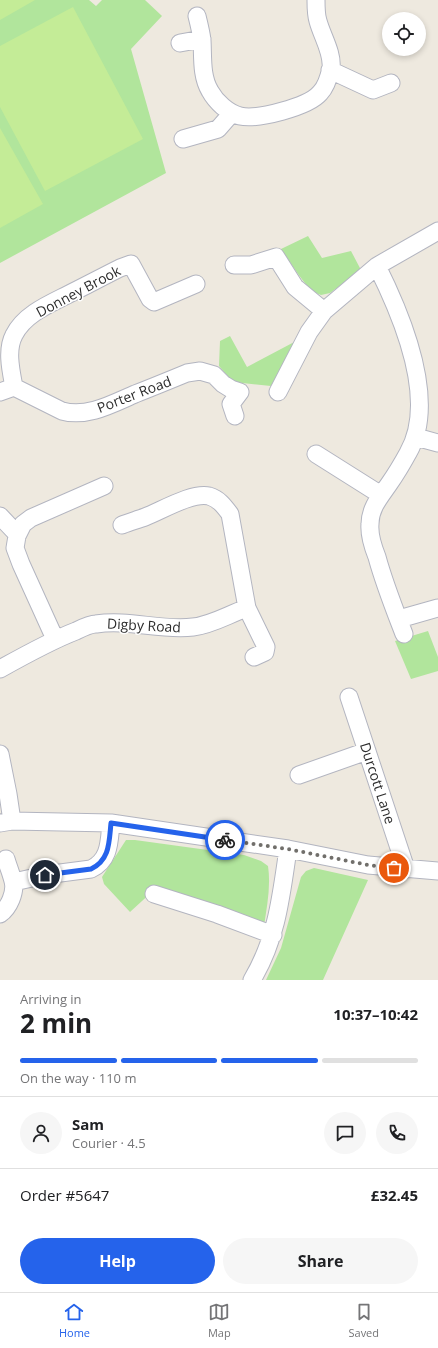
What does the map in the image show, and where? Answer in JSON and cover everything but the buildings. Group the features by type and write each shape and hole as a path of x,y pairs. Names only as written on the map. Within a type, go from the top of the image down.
{"street":[{"path":"197,16 202,39 202,62 210,91 220,105 232,113 240,116 267,114 296,108 309,102 320,94 324,87 330,70 330,57 318,21 316,0"},
{"path":"180,43 202,39"},
{"path":"330,70 373,90 391,82"},
{"path":"183,139 218,129 232,113"},
{"path":"278,392 307,337 324,311 377,266 438,231"},
{"path":"234,265 251,265 276,257 295,287 324,311"},
{"name":"Donney Brook","path":"7,390 11,372 10,351 13,336 27,319 44,307 120,268 131,264 150,299 154,302 196,284"},
{"path":"377,266 402,319 416,372 420,404 416,437 409,451 375,504 371,514 369,526 372,544 385,585 402,626 438,608"},
{"name":"Porter Road","path":"7,390 62,411 70,413 86,412 102,408 187,373 200,372 214,375 223,384 240,392 231,404 235,416"},
{"path":"416,437 438,443"},
{"path":"316,454 381,496"},
{"path":"55,639 15,548 17,534 23,524 31,518 104,486"},
{"path":"122,525 146,517 167,506 194,497 208,496 218,500 224,505 230,514 247,608 266,647 265,652 254,657"},
{"path":"0,516 17,534"},
{"name":"Digby Road","path":"0,669 55,639 95,624 118,623 169,628 192,627 208,625 229,614 247,608"},
{"name":"Durcott Lane","path":"349,697 406,869"},
{"path":"299,776 367,751"},
{"path":"0,754 8,794 6,822 111,823 288,849 368,865 438,871"},
{"path":"14,882 45,875 91,869 97,866 105,858 109,848 111,823"},
{"path":"252,980 260,966 273,935 288,849"},
{"path":"0,914 4,911 11,900 14,882 6,860"},
{"path":"154,894 217,914 273,935"}],"green space":[{"path":"0,0 89,0 96,6 102,0 145,0 162,16 131,49 166,173 0,263"},
{"path":"0,0 35,0 0,20"},
{"path":"73,7 143,139 45,191 0,107 0,46"},
{"path":"0,128 43,204 0,228"},
{"path":"308,236 322,258 351,251 361,270 330,293 321,295 311,291 281,249"},
{"path":"230,336 247,367 298,340 271,386 233,382 219,366 220,341"},
{"path":"428,631 438,657 438,671 411,679 395,641"},
{"path":"126,840 244,855 261,861 268,866 269,874 264,926 154,890 130,912 104,884 102,877"},
{"path":"314,868 368,880 323,980 266,980 281,948 301,877 306,871"}],"way so far":[{"path":"225,840 288,849 368,865 394,868"}],"route":[{"path":"45,875 91,869 97,866 105,858 109,848 111,823 225,840"}]}
